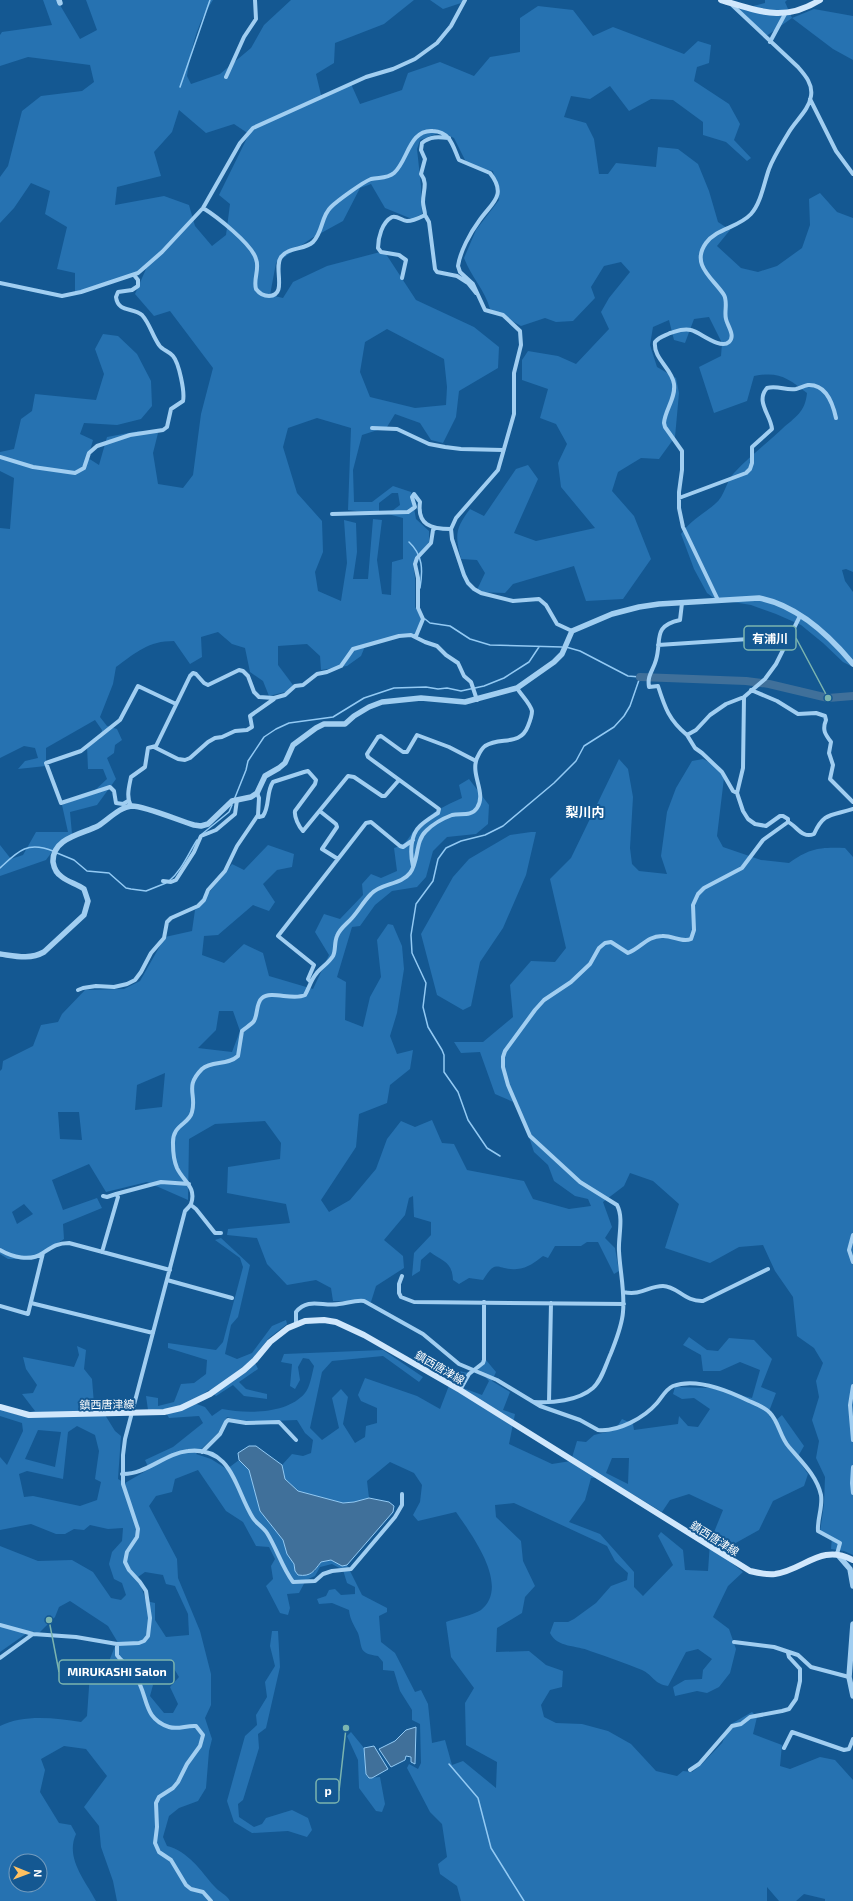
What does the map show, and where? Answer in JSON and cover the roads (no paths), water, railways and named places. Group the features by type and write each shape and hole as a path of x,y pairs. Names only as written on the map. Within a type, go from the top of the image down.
{"main road":[{"path":"721,0 768,12 785,14 799,11 820,0"},
{"name":"鎮西唐津線","path":"0,1407 29,1415 164,1412 200,1399 244,1370 278,1335 296,1324 305,1321 324,1320 348,1326 460,1390 750,1571 766,1575 775,1574 784,1572 820,1556 837,1554 853,1560"}],"street":[{"path":"226,77 244,37 256,19 255,0"},
{"path":"0,283 62,296 81,292 134,275 142,270 162,252 203,208 240,143 253,128 366,77 394,69 415,59 437,43 451,26 465,0"},
{"path":"718,600 684,532 679,508 682,451 665,427 664,423 675,385 671,375 658,356 655,342 659,338 686,329 721,344 728,343 731,340 732,337 726,318 725,299 704,270 701,257 703,248 712,237 739,224 752,213 770,168 790,130 809,103 811,86 807,78 798,67 729,2"},
{"path":"770,42 785,14"},
{"path":"810,99 836,151 853,174"},
{"path":"203,208 235,233 253,252 257,266 255,280 256,289 264,296 270,296 277,292 279,287 278,267 281,257 290,251 308,246 314,242 326,213 331,207 367,181 392,175 421,133 426,131 437,131 449,138 459,160 485,169 490,173 498,189 496,200 477,224 458,263 458,270 473,284 486,310 503,315 517,326 521,336 520,352 514,373 514,414 498,470 456,518 451,529 452,540 464,575 468,583 474,589 481,593 513,601 539,599 546,605 557,624 572,631"},
{"path":"449,138 438,137 427,139 422,143 421,150 425,159 421,174 425,183 423,201 425,215 429,222 435,269 437,272 457,276 468,283 475,293 478,294"},
{"path":"402,278 406,260 399,255 381,252 378,248 383,226 392,217 396,216 406,222 416,220 425,215"},
{"path":"0,457 33,467 75,474 84,468 89,453 97,446 130,434 163,430 167,427 171,409 183,401 180,377 175,358 159,345 153,332 142,316 118,305 116,297 118,292 132,290 138,286 138,280 134,275"},
{"path":"679,498 746,473 750,469 752,447 772,429 771,423 763,407 764,394 767,388 780,386 796,389 807,385 818,387 831,399 836,418"},
{"path":"372,428 397,428 429,444 445,447 503,450"},
{"path":"332,514 408,512 415,507 412,497 414,494 420,502 420,515 426,525 435,528 451,529"},
{"path":"416,636 422,619 418,603 418,578 415,564 417,558 431,543 433,530 435,528"},
{"path":"176,704 138,686 120,720 81,751 46,763 61,803 110,787 114,791 116,803 129,804 201,826 214,819 226,806 237,800 257,794 265,776 279,768 284,763 293,745 324,724 345,724 354,716 369,707 382,702 421,698 465,702 475,696 517,688 554,662 562,654 572,631 612,614 639,607 759,598 771,601 780,604 800,616 832,641 853,664"},
{"path":"682,603 681,618 662,628 658,636 656,662 648,675 649,687 658,686 664,705 674,724 687,735 695,748 722,772 733,791 737,793"},
{"path":"687,735 696,730 710,715 726,704 744,697 765,679 772,671 800,616"},
{"path":"129,804 128,791 131,777 145,767 148,748 154,747 178,759 185,760 190,758 208,742 215,738 222,737 235,731 247,730 252,727 250,716 274,698 285,695 295,686 304,685 317,674 327,672 341,666 353,649 399,636 416,636 425,642 438,646 446,655 458,663 464,676 471,682 475,696"},
{"path":"658,645 779,637 788,640"},
{"path":"154,747 190,676 193,674 196,674 204,683 208,685 239,670 243,671 248,676 254,692 259,696 274,698"},
{"path":"0,1625 33,1634 76,1637 117,1644 140,1644 148,1636 150,1628 146,1591 129,1570 125,1562 127,1552 137,1537 138,1529 126,1494 122,1474 125,1438 133,1413 185,1211 190,1205 191,1191 189,1184 178,1170 174,1158 172,1142 175,1132 179,1126 189,1119 192,1114 191,1086 193,1080 207,1066 228,1063 238,1056 242,1031 253,1021 259,1002 263,997 269,995 301,997 305,995 311,982 333,955 339,932 372,892 405,877 411,872 422,835 426,830 454,815 474,812 478,807 480,798 480,791 475,778 476,761 484,746 491,743 516,740 527,729 532,711 517,688"},
{"path":"751,690 777,701 798,714 816,713 825,716 826,720 823,727 831,742 829,753 833,765 830,779 853,802"},
{"path":"744,697 743,768 737,793 742,811 748,819 755,824 766,826 780,816 786,817 788,822 806,835 810,836 814,834 820,822 825,817 853,809"},
{"path":"413,866 411,857 413,840 419,827 439,811 368,757 367,754 380,736 402,752 407,752 417,735 449,747 476,761"},
{"path":"258,815 260,817 263,816 266,811 270,786 273,782 304,772 308,772 316,780 315,784 294,814 302,830 305,830 321,812 348,776 354,776 382,796 385,796 399,780"},
{"path":"78,990 96,986 114,987 127,984 135,980 151,953 164,938 168,922 171,918 198,906 204,900 208,890 225,871 237,846 258,815 260,798 257,794"},
{"path":"163,881 171,882 176,880 194,852 201,836 216,830 235,814 237,800"},
{"path":"0,954 26,957 38,955 44,952 84,915 88,901 84,889 63,878 57,872 54,865 55,852 60,845 73,835 97,826 129,804"},
{"path":"321,812 336,824 337,827 322,849 338,859"},
{"path":"311,982 308,979 314,965 278,936 369,822 400,846 403,847 413,840"},
{"path":"534,1402 549,1402 569,1399 586,1392 597,1383 618,1336 622,1323 624,1304 619,1249 620,1210 612,1201 575,1177 530,1136 508,1085 503,1067 503,1057 505,1051 539,1005 576,978 590,964 599,948 604,943 611,942 628,953 635,951 650,938 662,936 687,941 691,939 694,930 694,905 698,894 704,888 742,868 763,840 788,822"},
{"path":"103,1196 107,1197 162,1182 189,1184"},
{"path":"102,1252 118,1200 116,1194"},
{"path":"190,1205 196,1209 214,1232 221,1233"},
{"path":"853,1235 849,1250 853,1262"},
{"path":"0,1250 13,1256 32,1257 43,1253 53,1245 63,1243 170,1270"},
{"path":"0,1306 28,1314 43,1253"},
{"path":"623,1292 640,1293 663,1286 669,1287 688,1299 703,1301 768,1269"},
{"path":"402,1276 399,1293 400,1297 414,1302 624,1304"},
{"path":"168,1280 232,1298"},
{"path":"296,1324 296,1312 304,1305 312,1303 340,1304 356,1300 364,1300 423,1334 459,1364 496,1380 534,1402 602,1430 633,1422 648,1412 668,1389 677,1385 710,1386 728,1390 770,1412 784,1441 802,1461 818,1486 821,1495 818,1531 840,1543 837,1554 850,1569 853,1586"},
{"path":"460,1390 473,1370 483,1363 484,1360 484,1302"},
{"path":"31,1303 153,1333"},
{"path":"549,1402 551,1303"},
{"path":"853,1386 850,1405 853,1440"},
{"path":"202,1452 220,1434 228,1420 246,1423 279,1422 296,1440"},
{"path":"122,1474 132,1474 178,1453 189,1451 202,1452 224,1462 231,1470 253,1519 267,1534 293,1582 315,1581 323,1574 332,1571 351,1569 389,1522 395,1517 402,1505 402,1494"},
{"path":"853,1467 853,1493"},
{"path":"853,1624 849,1677 853,1696"},
{"path":"0,1658 33,1634"},
{"path":"734,1642 774,1647 802,1657 811,1667 849,1677"},
{"path":"117,1644 117,1655 136,1676 144,1692 150,1714 155,1721 170,1728 196,1726 203,1735 200,1746 187,1764 178,1782 173,1788 159,1797 156,1803 157,1827 155,1843 159,1852 171,1860 186,1885 191,1889 203,1892 211,1901"},
{"path":"690,1770 699,1764 732,1726 741,1724 750,1717 782,1711 789,1708 796,1699 800,1682 800,1669 798,1665 792,1662 788,1653"},
{"path":"784,1748 792,1732 844,1750 849,1749 853,1739"}],"waterway":[{"path":"180,87 210,0"},
{"path":"409,542 417,552 421,563 422,575 420,588"},
{"path":"425,619 430,623 450,626 470,639 490,645 562,647"},
{"path":"234,800 248,761 264,737 276,729 289,723 333,717 364,698 394,688 426,687 438,689 447,688 461,691 484,686 504,678 529,662 539,647"},
{"path":"500,1156 487,1148 468,1120 458,1092 444,1072 444,1055 428,1027 423,1007 426,983 412,953 411,935 416,904 433,881 438,859 446,848 461,841 485,835 503,826 554,783 576,761 584,746 614,727 624,716 630,706 640,677 628,676 580,651 566,647"},
{"path":"640,677 746,681 769,684 828,698 853,696"},
{"path":"202,834 229,812 232,805"},
{"path":"169,881 181,867 197,840"},
{"path":"0,868 24,849 36,847 53,851"},
{"path":"57,853 74,860 87,871 109,873 126,888 146,891 166,883"},
{"path":"449,1764 478,1798 491,1848 524,1901"}],"place":[{"name":"有浦川","path":"828,698"},
{"name":"MIRUKASHI Salon","path":"49,1620"},
{"name":"p","path":"346,1728"}],"district":[{"name":"梨川内","path":"585,812"}]}
